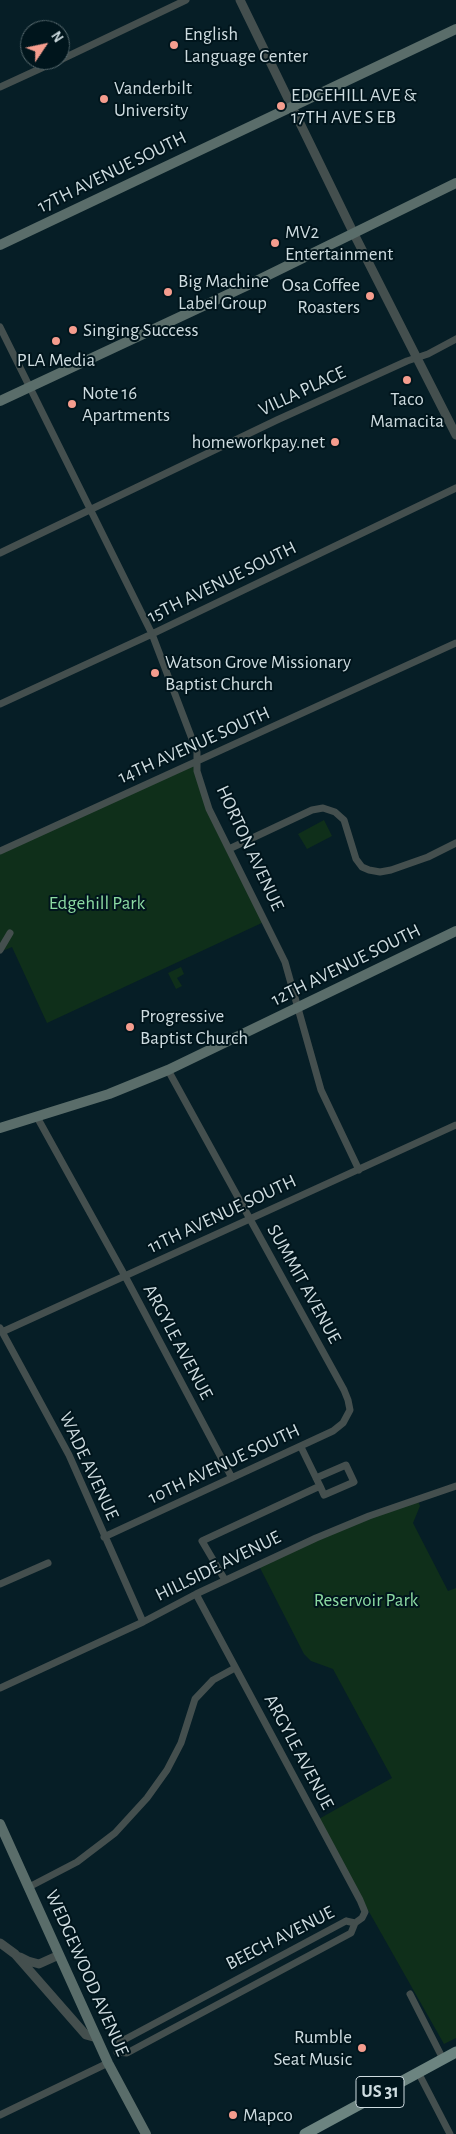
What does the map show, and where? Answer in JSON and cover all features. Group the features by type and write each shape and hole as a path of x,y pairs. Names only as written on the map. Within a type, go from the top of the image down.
{"main road":[{"name":"17TH AVENUE SOUTH","path":"0,245 456,29"},
{"path":"0,401 354,234 456,183"},
{"name":"12TH AVENUE SOUTH","path":"0,1128 109,1094 168,1070 456,931"},
{"name":"WEDGEWOOD AVENUE","path":"0,1824 107,2060 146,2134"},
{"name":"US 31","path":"305,2134 456,2052"}],"street":[{"path":"70,55 186,0"},
{"path":"240,0 354,234 456,435"},
{"path":"0,88 39,70"},
{"name":"HORTON AVENUE","path":"0,327 152,634 197,752 198,771 209,808 285,962 321,1090 359,1170"},
{"name":"VILLA PLACE","path":"0,553 91,511 277,420 428,354 456,339"},
{"name":"15TH AVENUE SOUTH","path":"0,704 152,634 456,488"},
{"name":"14TH AVENUE SOUTH","path":"0,851 456,643"},
{"path":"229,849 278,825 320,808 335,812 344,820 356,859 362,867 376,872 391,870 428,857 456,843"},
{"path":"0,950 10,933"},
{"name":"SUMMIT AVENUE","path":"168,1070 248,1219 346,1394 350,1410"},
{"name":"ARGYLE AVENUE","path":"37,1117 125,1276 232,1478"},
{"name":"11TH AVENUE SOUTH","path":"1,1330 125,1276 456,1125"},
{"name":"WADE AVENUE","path":"1,1330 69,1455 142,1622"},
{"name":"10TH AVENUE SOUTH","path":"104,1537 301,1447 339,1427 348,1416 350,1410"},
{"path":"301,1447 324,1495 354,1482 346,1465 316,1478"},
{"path":"225,1580 202,1541 320,1486"},
{"name":"HILLSIDE AVENUE","path":"0,1688 316,1538 361,1519 456,1486"},
{"path":"0,1584 48,1562"},
{"name":"ARGYLE AVENUE","path":"196,1594 360,1900 365,1912 362,1918 355,1923"},
{"path":"29,1887 77,1862 115,1833 147,1798 167,1770 181,1743 195,1699 213,1680 235,1668"},
{"name":"BEECH AVENUE","path":"346,1921 355,1923 351,1932 127,2053 117,2052 120,2042 237,1978 346,1921"},
{"path":"0,1943 28,1961 40,1964 59,1955"},
{"path":"15,1954 86,2035 97,2038"},
{"path":"237,1978 243,1989"},
{"path":"410,1994 443,2059"},
{"path":"0,2115 107,2060 117,2052"},
{"path":"418,2072 450,2134"}],"green space":[{"name":"Edgehill Park","path":"198,761 209,809 266,921 47,1023 12,947 0,952 0,851"},
{"path":"324,820 332,836 307,849 298,834"},
{"path":"181,967 184,974 177,978 182,986 176,989 168,973"},
{"name":"Reservoir Park","path":"417,1499 420,1506 413,1523 448,1591 456,1588 456,2038 444,2044 317,1820 392,1778 333,1669 311,1661 304,1654 258,1564"}],"place":[{"name":"English Language Center","path":"174,45"},
{"name":"Vanderbilt University","path":"104,99"},
{"name":"EDGEHILL AVE & 17TH AVE S EB","path":"281,106"},
{"name":"MV2 Entertainment","path":"275,243"},
{"name":"Big Machine Label Group","path":"168,292"},
{"name":"Osa Coffee Roasters","path":"370,296"},
{"name":"Singing Success","path":"73,330"},
{"name":"PLA Media","path":"56,341"},
{"name":"Taco Mamacita","path":"407,380"},
{"name":"Note 16 Apartments","path":"72,404"},
{"name":"homeworkpay.net","path":"335,442"},
{"name":"Watson Grove Missionary Baptist Church","path":"155,673"},
{"name":"Progressive Baptist Church","path":"130,1027"},
{"name":"Rumble Seat Music","path":"362,2048"},
{"name":"Mapco","path":"233,2115"}]}
